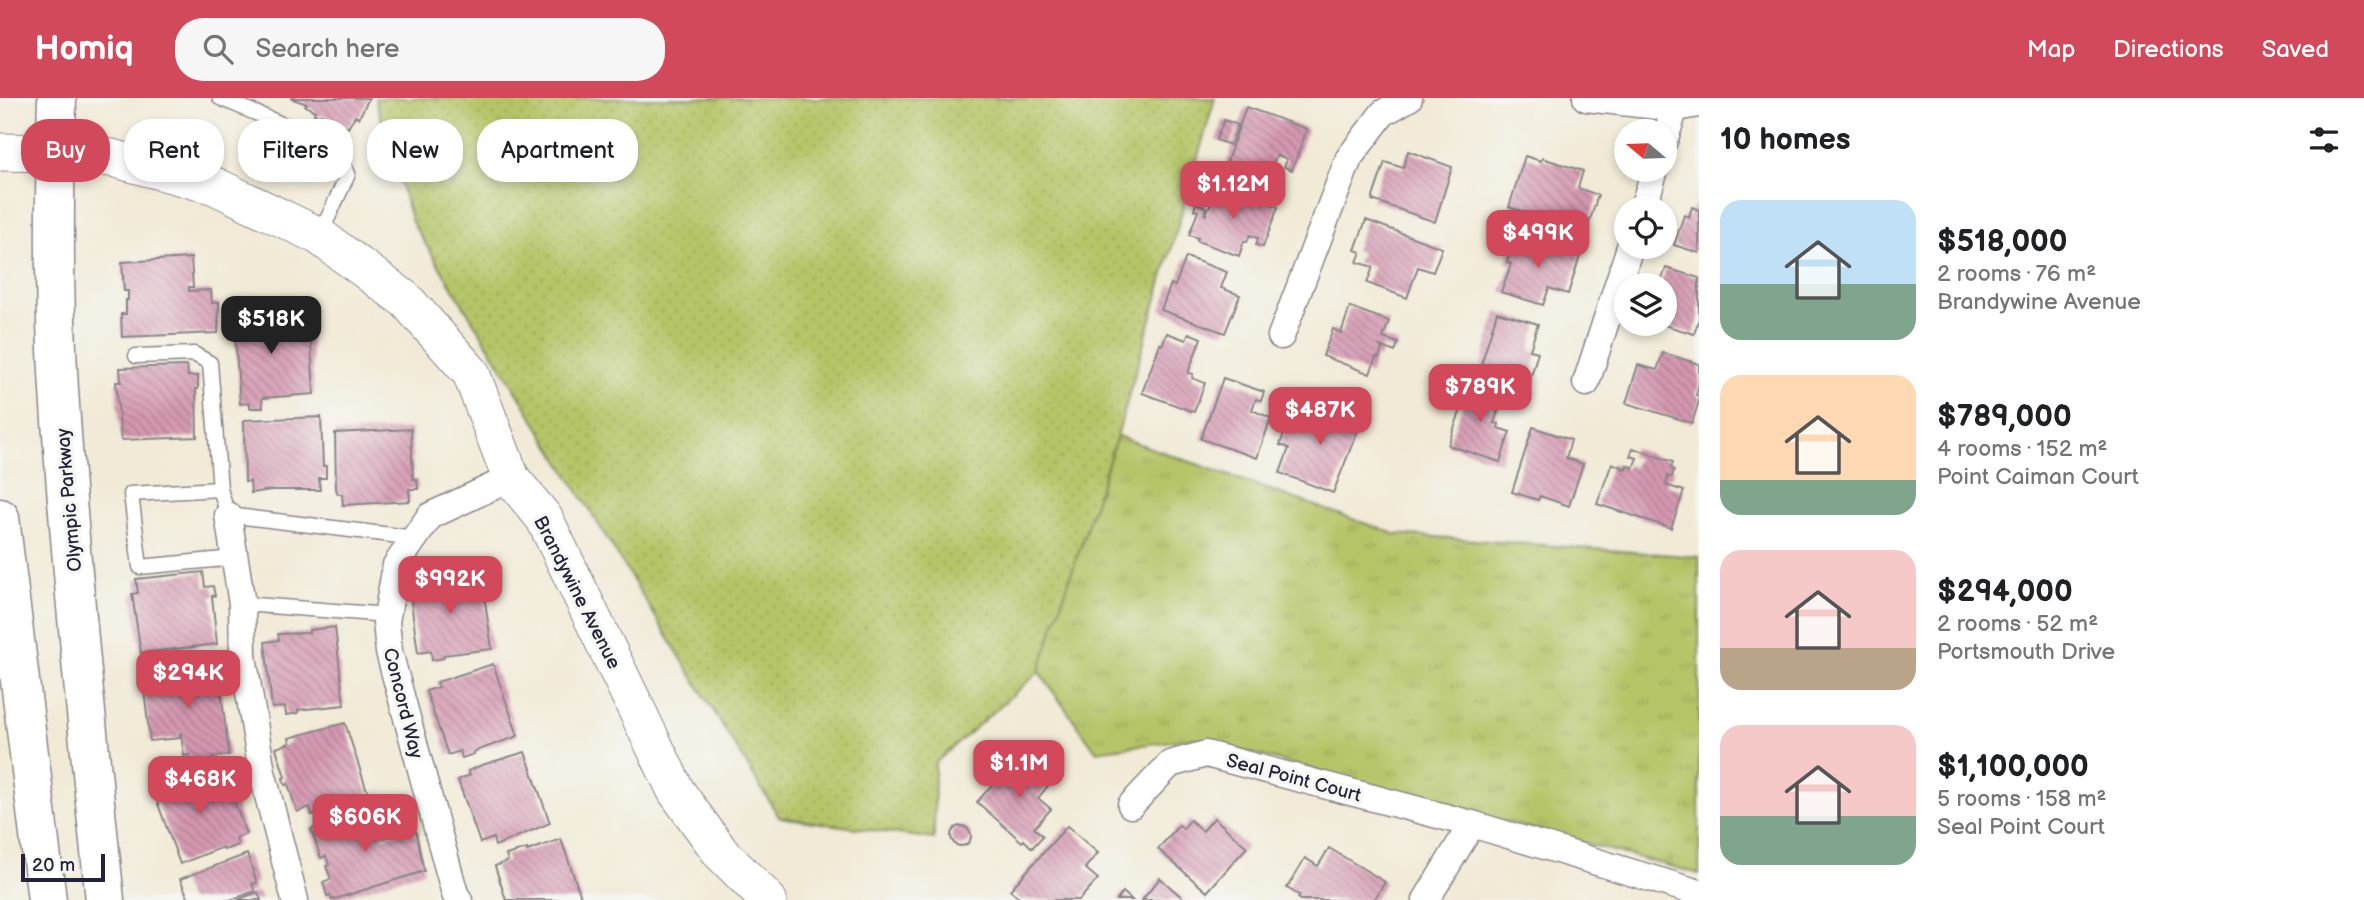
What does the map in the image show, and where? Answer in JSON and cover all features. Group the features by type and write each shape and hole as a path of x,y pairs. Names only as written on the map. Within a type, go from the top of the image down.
{"main road":[{"name":"Olympic Parkway","path":"56,119 57,98"},
{"name":"Olympic Parkway","path":"55,182 59,402 105,900"},
{"path":"0,518 47,900"}],"street":[{"path":"1281,336 1349,158 1383,113 1409,98"},
{"path":"1586,98 1687,106 1677,121"},
{"name":"Brandywine Avenue","path":"0,152 21,152"},
{"name":"Brandywine Avenue","path":"110,158 215,186 319,236 406,300 471,373 511,478 544,518 676,791 721,853 768,900"},
{"path":"1586,383 1626,259"},
{"name":"Concord Way","path":"450,898 389,652 386,622 396,565 430,516 511,478"},
{"path":"228,515 242,604 243,656 262,772 295,900"},
{"name":"Seal Point Court","path":"1131,805 1170,764 1206,754 1472,824 1699,893"},
{"path":"1426,900 1472,824"}],"lane":[{"path":"220,98 336,147 348,174 319,236"},
{"path":"136,356 194,354 210,363 220,489 228,515 416,538"},
{"path":"220,489 131,494 140,567 235,558"},
{"path":"242,604 388,615"}],"green space":[{"path":"375,98 1215,98 1117,436 1039,672 935,763 934,839 779,817 412,222 400,182 463,182 463,119 381,119"},
{"path":"1117,436 1395,534 1699,557 1699,874 1195,738 1096,751 1039,672"}],"building":[{"path":"290,98 369,98 359,118 355,116 353,119 331,119 321,114 320,117 305,106 307,104"},
{"path":"1246,107 1307,129 1292,170 1284,167 1287,159 1277,155 1266,178 1226,164"},
{"path":"1224,120 1238,125 1230,145 1216,140"},
{"path":"1408,151 1452,167 1435,222 1372,200 1385,162 1403,168"},
{"path":"1525,156 1541,161 1542,158 1583,171 1578,188 1598,195 1585,236 1523,216 1524,212 1509,207"},
{"path":"1217,185 1278,207 1263,247 1256,245 1258,238 1250,235 1247,242 1244,241 1239,256 1197,241 1198,238 1189,235 1198,211 1194,210 1196,203 1206,207 1206,215"},
{"path":"1692,207 1699,210 1699,253 1677,246 1677,236 1684,215 1689,217"},
{"path":"1366,220 1442,248 1433,272 1418,267 1407,298 1367,283 1373,267 1357,262 1361,252 1355,250"},
{"path":"1515,235 1580,256 1568,294 1549,288 1543,305 1501,292 1511,264 1507,262"},
{"path":"1186,257 1227,272 1221,288 1240,295 1225,333 1161,310 1171,284 1175,286"},
{"path":"191,258 193,287 189,287 189,291 211,290 212,303 219,302 218,333 122,337 121,314 126,314 128,291 124,291 122,262"},
{"path":"1666,268 1699,278 1699,319 1694,334 1677,329 1677,273 1664,273"},
{"path":"249,304 275,304 275,310 278,310 279,332 281,328 310,327 314,394 262,398 263,408 250,408 250,403 240,404 233,308 250,307"},
{"path":"1350,307 1389,321 1383,338 1398,343 1395,352 1380,346 1382,349 1379,358 1376,357 1370,374 1323,356 1333,329 1341,333"},
{"path":"1497,312 1538,324 1530,350 1538,352 1530,380 1481,365"},
{"path":"1167,333 1186,340 1189,333 1201,338 1188,373 1193,374 1192,378 1205,383 1194,412 1142,393 1160,344 1162,345"},
{"path":"1663,353 1699,364 1696,395 1699,396 1699,401 1692,423 1626,403 1638,365 1657,370"},
{"path":"187,366 188,376 198,376 197,437 121,440 116,382 121,382 120,368"},
{"path":"1223,378 1264,392 1261,401 1256,399 1252,410 1271,418 1257,458 1201,439"},
{"path":"1471,382 1504,393 1494,423 1499,424 1498,428 1510,432 1500,462 1448,445"},
{"path":"1323,407 1332,410 1334,407 1363,417 1333,493 1280,473 1289,448 1280,445 1287,425 1297,428 1302,414 1318,420"},
{"path":"321,417 326,478 319,478 320,490 271,490 251,493 250,481 245,482 244,420"},
{"path":"1533,427 1571,440 1566,458 1583,464 1569,506 1540,496 1538,500 1512,492"},
{"path":"411,429 413,479 417,479 418,489 409,489 410,501 343,505 342,494 338,494 336,489 335,433"},
{"path":"1633,448 1673,462 1672,477 1668,476 1666,485 1684,491 1671,528 1597,504 1612,463 1626,469 1627,465 1633,468 1637,458 1630,456"},
{"path":"203,572 205,587 213,586 215,596 212,596 217,644 141,653 132,594 138,593 136,579"},
{"path":"481,574 492,649 443,655 444,658 432,660 431,651 418,653 409,587 424,585 424,579"},
{"path":"335,627 344,705 298,710 298,713 286,715 285,707 272,708 265,642 279,640 278,634 309,633 309,630"},
{"path":"217,659 229,755 213,757 213,761 191,764 190,755 184,756 181,733 180,738 150,741 142,672 173,668 174,672 183,672 183,669 195,668 195,662"},
{"path":"493,664 518,736 462,758 460,751 448,755 426,691 439,687 437,682"},
{"path":"345,723 368,794 322,808 323,812 312,815 310,807 297,812 288,784 285,785 276,748 290,743 289,738"},
{"path":"525,752 550,823 495,846 493,838 480,843 458,780 470,775 468,771 482,765"},
{"path":"1020,753 1052,781 1038,798 1051,809 1034,828 1043,836 1032,848 977,802"},
{"path":"207,771 209,775 224,772 246,834 236,838 238,845 224,850 223,847 180,864 154,793"},
{"path":"378,806 386,834 382,835 383,838 405,831 406,835 416,831 424,871 332,900 330,895 327,896 323,882 331,879 326,866 329,865 326,856 321,858 311,829"},
{"path":"1214,818 1247,847 1207,892 1158,849 1179,825 1183,829 1190,820 1203,831"},
{"path":"961,826 968,829 971,836 968,843 961,846 954,843 951,836 954,829"},
{"path":"1067,826 1098,853 1085,868 1098,879 1079,900 1021,900 1010,890"},
{"path":"561,839 582,900 506,900 495,866 508,861 506,855"},
{"path":"1329,848 1385,882 1374,900 1301,900 1298,898 1300,896 1287,888 1305,858 1318,866"},
{"path":"247,854 257,883 252,884 255,891 230,900 189,900 180,879"},
{"path":"1160,878 1185,900 1142,900"},
{"path":"258,892 261,900 237,900"},
{"path":"1123,892 1132,900 1117,900"}]}
